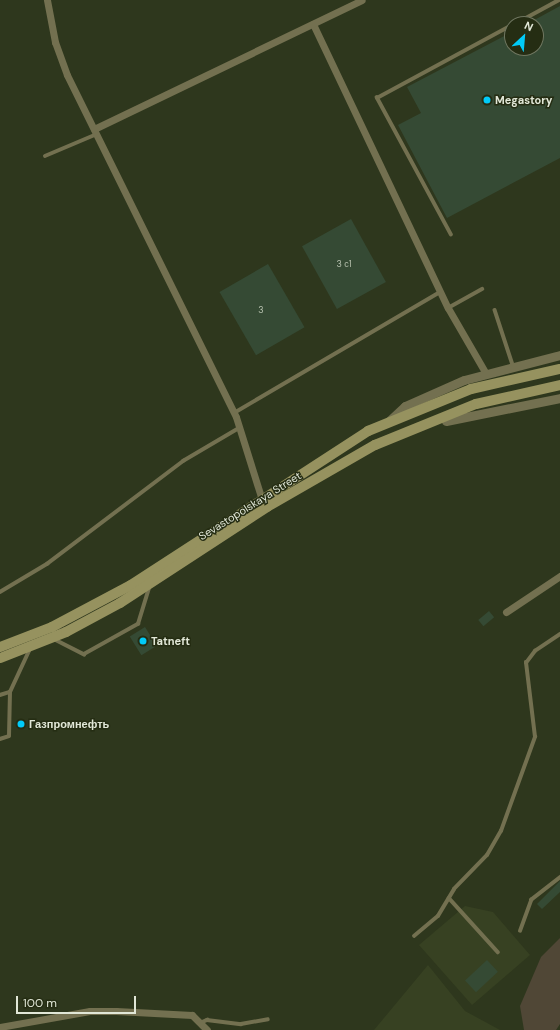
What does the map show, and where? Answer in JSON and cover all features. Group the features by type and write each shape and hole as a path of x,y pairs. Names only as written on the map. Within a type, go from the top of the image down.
{"main road":[{"name":"Sevastopolskaya Street","path":"0,647 90,608 262,500 336,450 389,422 450,397 516,378 560,369"},
{"name":"Sevastopolskaya Street","path":"0,658 51,638 120,603 267,507 397,434 476,404 560,385"}],"street":[{"path":"46,0 55,42 96,132 234,413 262,500"},
{"path":"96,132 362,0"},
{"path":"313,24 440,292 485,372"},
{"path":"389,422 405,406 485,372 560,355"},
{"path":"397,434 414,433 452,418 560,398"},
{"path":"506,612 559,578"},
{"path":"0,1027 90,1011 192,1015 207,1030"}],"lane":[{"path":"530,16 559,0"},
{"path":"452,235 378,98 504,30"},
{"path":"45,156 96,132"},
{"path":"448,308 482,289"},
{"path":"234,413 440,292"},
{"path":"495,310 513,365"},
{"path":"0,592 47,564 183,461 240,428"},
{"path":"51,638 84,654 138,624 151,583"},
{"path":"414,936 438,916 449,898 487,855 501,830 535,737 526,662 535,651 560,634"},
{"path":"0,739 9,736 10,692 31,646"},
{"path":"0,695 10,692"},
{"path":"520,931 531,900 560,877"},
{"path":"449,898 498,952"},
{"path":"200,1023 207,1020 241,1024 268,1019"}],"shaded area":[{"path":"465,906 493,912 530,955 472,1005 419,945"},
{"path":"560,938 560,1024 556,1030 524,1030 520,1006 541,957"},
{"path":"428,965 465,1011 500,1030 374,1030"}],"building":[{"name":"Megastory","path":"560,6 560,158 447,218 398,125 421,113 407,87 504,36 504,56 544,56 544,16 542,16"},
{"path":"351,219 386,282 337,309 302,246"},
{"path":"268,264 304,327 256,355 220,292"},
{"path":"489,611 494,617 483,626 478,620"},
{"name":"Tatneft","path":"145,627 157,646 141,655 130,637"},
{"path":"560,881 560,892 542,909 537,904"},
{"path":"487,960 498,972 476,992 465,980"}],"place":[{"name":"Megastory","path":"487,100"},
{"name":"Tatneft","path":"143,641"},
{"name":"Газпромнефть","path":"21,724"}]}
